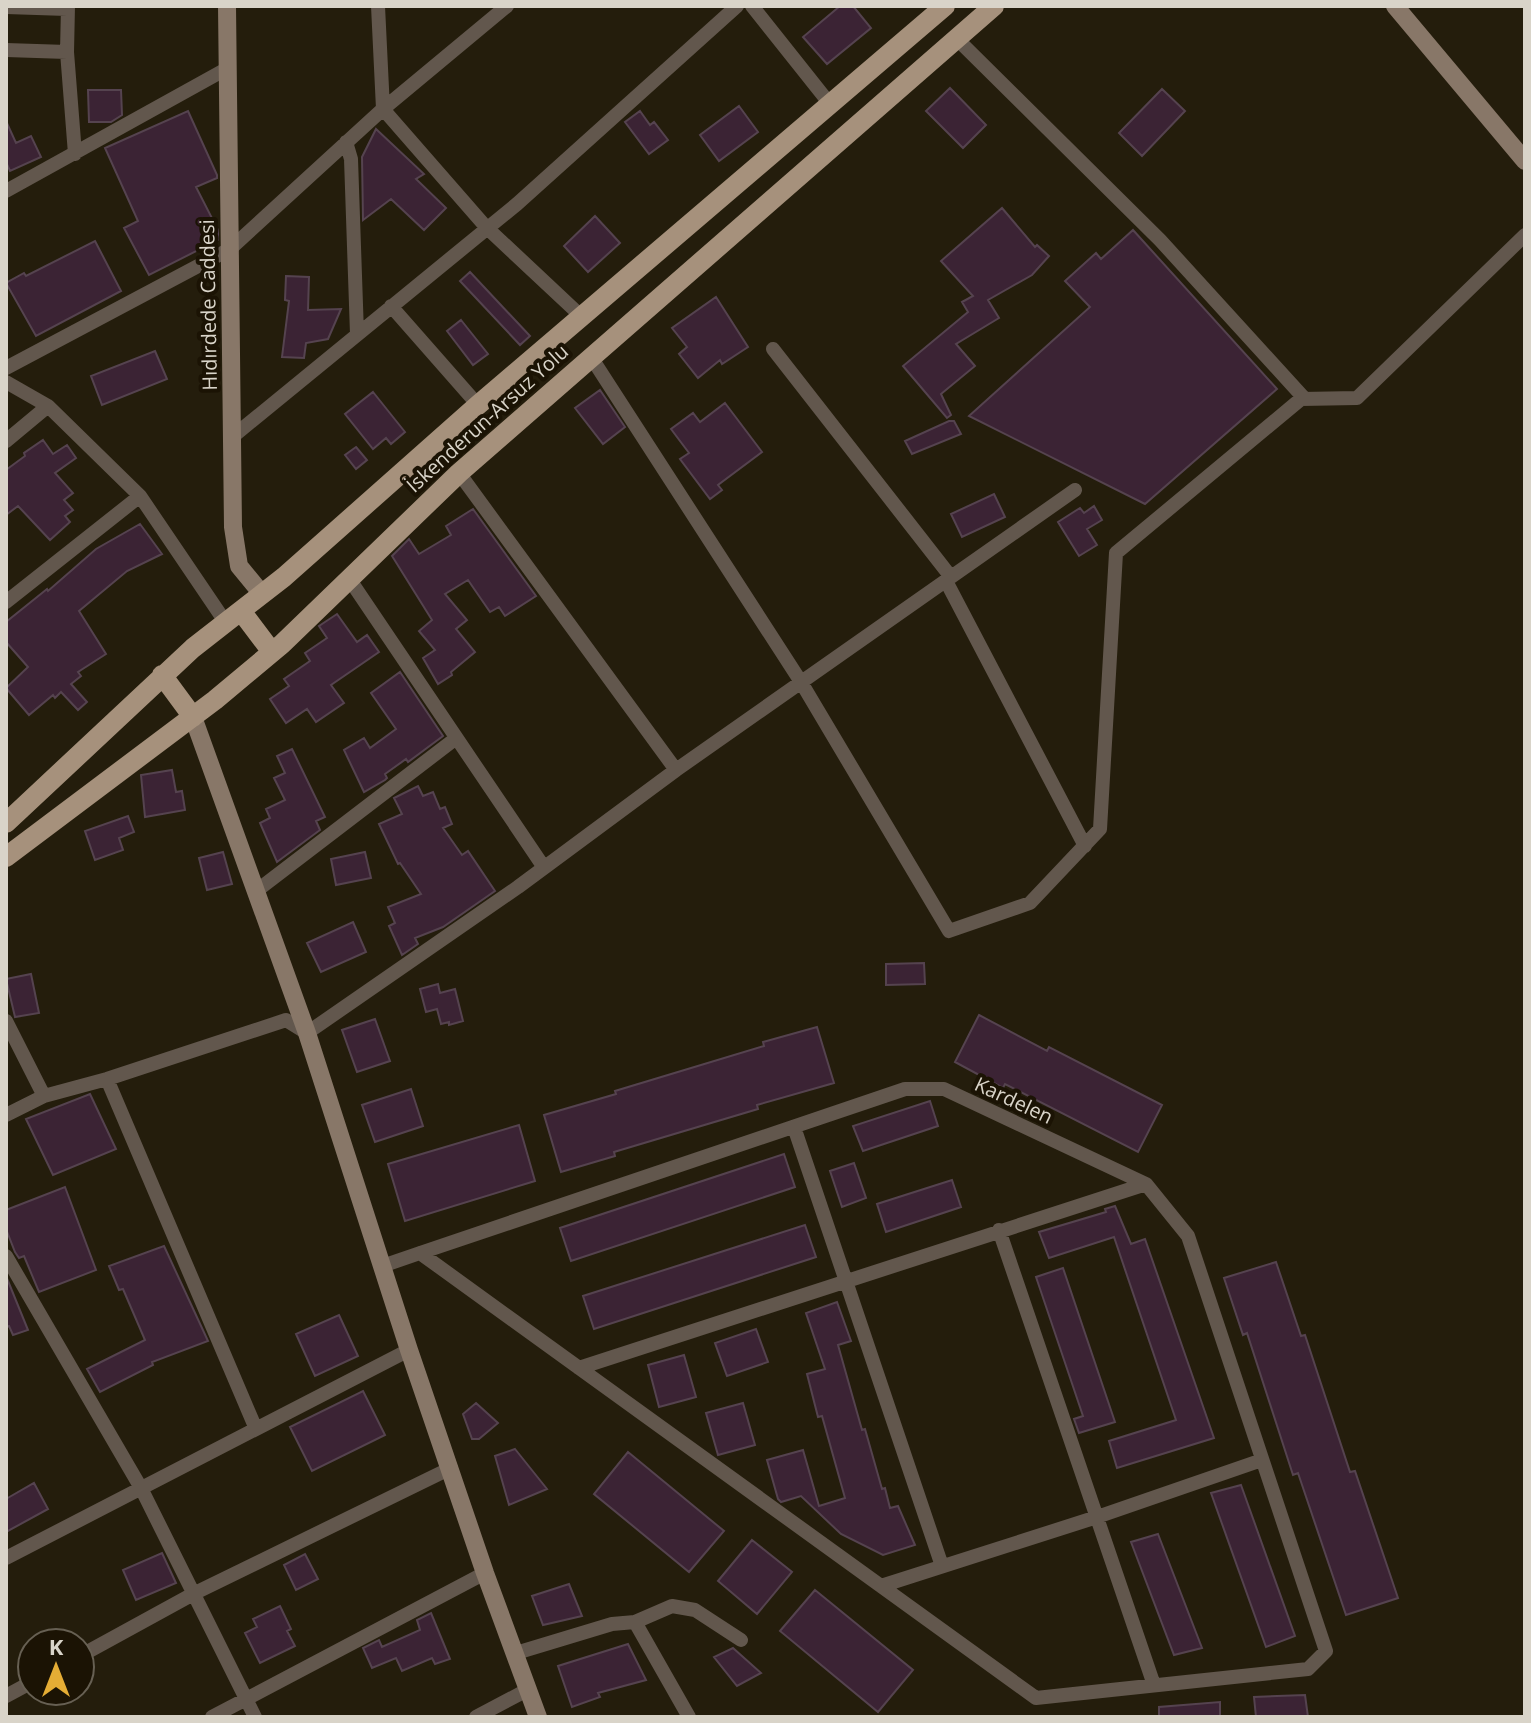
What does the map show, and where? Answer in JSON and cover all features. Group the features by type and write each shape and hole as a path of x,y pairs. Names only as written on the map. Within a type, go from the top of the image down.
{"main road":[{"name":"İskenderun-Arsuz Yolu","path":"6,823 162,675 262,594 581,316 945,6"},
{"name":"İskenderun-Arsuz Yolu","path":"6,857 193,717 272,652 459,473 994,6"},
{"path":"233,617 272,652"},
{"path":"162,675 193,717"}],"street":[{"name":"Hıdırdede Caddesi","path":"227,6 233,527 239,566 262,594"},
{"path":"378,6 383,109 486,227 581,316"},
{"path":"6,368 230,249 383,109 507,6"},
{"path":"231,438 517,204 737,6"},
{"path":"752,6 830,104"},
{"path":"1395,6 1525,161"},
{"path":"6,7 68,8 67,52 75,154"},
{"path":"591,357 801,682 949,931 1030,903 1100,829 1116,553 1304,398 1160,240 956,38"},
{"path":"6,50 67,52"},
{"path":"6,191 228,68"},
{"path":"346,142 351,159 357,334"},
{"path":"1301,399 1357,398 1525,235"},
{"path":"391,306 478,405"},
{"path":"773,349 948,579 1085,846"},
{"path":"6,382 48,406 140,496 233,617"},
{"path":"6,441 48,406"},
{"path":"459,473 676,770"},
{"path":"307,1033 518,887 676,770 1075,490"},
{"path":"6,602 140,496"},
{"path":"350,580 543,866"},
{"path":"193,717 307,1033 409,1350 538,1717"},
{"path":"255,892 455,739"},
{"path":"6,1115 44,1096 107,1079 286,1020 307,1033"},
{"path":"6,1021 44,1096"},
{"path":"107,1079 256,1429"},
{"name":"Kardelen","path":"382,1266 905,1089 944,1089 1146,1184 1188,1236 1326,1651 1308,1669 1154,1685"},
{"path":"794,1127 942,1566"},
{"path":"579,1368 1146,1184"},
{"path":"420,1253 1036,1698 1154,1685 999,1230"},
{"path":"6,1256 10,1274 141,1488 255,1717"},
{"path":"6,1558 409,1350"},
{"path":"881,1586 1262,1460"},
{"path":"96,1647 195,1593 451,1468"},
{"path":"212,1717 485,1573"},
{"path":"516,1653 612,1624 635,1622 672,1606 695,1610 741,1640"},
{"path":"635,1622 689,1717"},
{"path":"476,1717 529,1689"}],"building":[{"path":"840,6 853,6 871,28 827,64 803,37"},
{"path":"950,88 986,125 963,148 926,111"},
{"path":"1162,89 1185,111 1142,156 1119,133"},
{"path":"88,90 121,90 122,115 111,122 89,122"},
{"path":"739,106 758,132 719,161 700,135"},
{"path":"188,111 217,175 217,178 196,187 218,230 218,240 149,275 124,228 138,221 105,148"},
{"path":"640,111 650,125 654,122 668,140 649,154 625,122"},
{"path":"6,121 16,143 31,136 41,157 10,171 6,162"},
{"path":"376,129 424,174 416,179 446,208 424,230 391,199 363,220 362,157"},
{"path":"1002,208 1035,247 1037,245 1049,256 1032,275 988,300 999,318 956,344 975,366 941,394 951,415 947,418 903,366 968,312 962,302 973,296 941,261"},
{"path":"595,216 620,243 588,272 564,246"},
{"path":"1133,230 1277,389 1145,504 969,416 1090,307 1065,281 1096,253 1101,259"},
{"path":"95,241 121,291 36,336 6,283"},
{"path":"470,272 530,336 520,345 460,281"},
{"path":"286,276 309,277 308,310 341,309 328,339 306,343 304,358 282,357 289,301 285,300"},
{"path":"716,297 748,347 722,364 720,360 698,378 679,354 687,347 672,328"},
{"path":"461,320 488,354 473,365 447,331"},
{"path":"155,351 167,379 102,405 91,376"},
{"path":"600,390 625,427 603,444 575,408"},
{"path":"373,392 405,432 391,444 386,438 373,449 345,414"},
{"path":"725,403 762,452 718,485 722,490 710,499 680,459 689,453 671,429 693,413 700,422"},
{"path":"954,421 961,434 912,454 905,441"},
{"path":"43,440 53,454 67,445 76,458 55,473 73,493 64,500 73,510 65,516 70,522 50,540 18,506 6,515 6,470"},
{"path":"356,447 367,460 356,469 345,455"},
{"path":"994,494 1005,517 962,537 951,514"},
{"path":"1094,506 1102,520 1087,529 1097,545 1079,556 1058,522 1080,508 1084,513"},
{"path":"473,509 536,596 505,616 499,607 490,612 468,580 445,594 467,620 456,629 475,652 438,684 423,658 435,650 419,631 432,620 392,556 409,539 419,554 451,535 446,526"},
{"path":"140,524 162,554 127,571 79,611 106,654 78,672 81,676 71,684 87,702 78,710 61,692 29,715 6,688 28,667 6,642 6,622 96,549"},
{"path":"337,614 357,642 367,635 379,652 331,685 344,703 316,722 307,709 286,723 270,699 289,686 284,679 310,661 305,653 327,638 319,626"},
{"path":"400,672 443,736 408,762 406,759 385,774 385,780 364,792 344,750 364,738 370,748 396,729 371,693"},
{"path":"292,749 325,817 316,821 320,830 277,862 260,823 270,818 266,809 285,800 274,778 285,773 277,756"},
{"path":"172,770 176,792 182,791 185,810 145,817 141,775"},
{"path":"418,786 423,796 433,792 440,809 445,807 452,824 443,828 462,855 468,851 495,891 443,927 415,938 418,944 402,955 389,926 395,923 388,907 421,894 398,864 379,824 402,814 394,798"},
{"path":"128,816 134,832 119,838 123,850 95,860 85,831"},
{"path":"223,852 232,884 207,890 199,858"},
{"path":"365,852 371,878 336,885 331,859"},
{"path":"353,922 366,952 321,972 307,943"},
{"path":"924,963 925,984 886,985 886,964"},
{"path":"31,974 39,1013 15,1017 6,979"},
{"path":"438,984 440,993 455,989 463,1021 441,1024 437,1009 426,1012 420,989"},
{"path":"979,1015 1162,1105 1138,1152 955,1062"},
{"path":"375,1019 390,1061 357,1072 342,1030"},
{"path":"817,1027 834,1083 757,1105 758,1109 614,1152 615,1156 561,1172 544,1115"},
{"path":"411,1089 423,1126 375,1142 362,1105"},
{"path":"90,1094 116,1149 53,1175 26,1119"},
{"path":"930,1101 938,1126 863,1151 853,1126"},
{"path":"519,1125 535,1181 405,1221 388,1164"},
{"path":"784,1154 795,1187 571,1261 560,1228"},
{"path":"854,1163 866,1198 842,1207 830,1171"},
{"path":"952,1180 961,1207 886,1232 877,1204"},
{"path":"65,1187 96,1270 39,1292 24,1256 19,1258 15,1252 6,1229 6,1210"},
{"path":"1115,1206 1131,1244 1145,1239 1214,1438 1117,1468 1109,1441 1176,1420 1114,1237 1049,1258 1039,1232 1106,1212 1105,1209"},
{"path":"805,1225 816,1257 594,1329 583,1296"},
{"path":"164,1246 208,1341 152,1362 153,1365 100,1392 87,1369 145,1340 123,1289 119,1290 109,1266"},
{"path":"1276,1262 1301,1336 1305,1335 1350,1472 1355,1471 1398,1598 1346,1615 1298,1473 1293,1475 1247,1333 1243,1335 1224,1278"},
{"path":"1063,1268 1115,1422 1079,1433 1074,1419 1083,1416 1036,1277"},
{"path":"6,1276 28,1330 13,1335 9,1326 6,1327"},
{"path":"837,1302 851,1341 838,1345 862,1430 865,1429 890,1508 898,1506 915,1545 883,1555 841,1534 801,1496 781,1502 767,1460 803,1450 819,1506 845,1498 807,1374 825,1369 806,1313"},
{"path":"339,1315 358,1356 315,1376 296,1334"},
{"path":"756,1329 768,1362 727,1376 715,1343"},
{"path":"684,1355 696,1397 659,1407 648,1365"},
{"path":"363,1391 385,1435 312,1471 290,1427"},
{"path":"476,1403 498,1423 479,1439 472,1439 463,1414"},
{"path":"743,1403 755,1445 718,1455 706,1413"},
{"path":"515,1449 547,1489 509,1505 495,1456"},
{"path":"628,1452 724,1531 689,1572 594,1494"},
{"path":"34,1483 48,1509 6,1532 6,1499"},
{"path":"1241,1485 1295,1636 1266,1647 1211,1493"},
{"path":"1158,1534 1202,1648 1174,1655 1131,1542"},
{"path":"752,1540 792,1572 757,1614 718,1581"},
{"path":"162,1553 176,1583 136,1600 123,1570"},
{"path":"305,1554 318,1579 296,1590 284,1565"},
{"path":"569,1584 582,1616 543,1625 532,1596"},
{"path":"815,1590 913,1670 878,1712 780,1631"},
{"path":"280,1606 295,1646 260,1663 245,1633 257,1627 253,1619"},
{"path":"431,1613 450,1659 435,1664 432,1658 402,1671 396,1658 372,1668 363,1648 379,1640 382,1647 420,1630 417,1620"},
{"path":"628,1644 646,1680 598,1693 600,1697 572,1707 558,1666"},
{"path":"733,1648 761,1673 737,1686 714,1657"},
{"path":"1305,1695 1308,1717 1256,1717 1254,1697"},
{"path":"1220,1702 1220,1717 1159,1717 1159,1707"}]}
